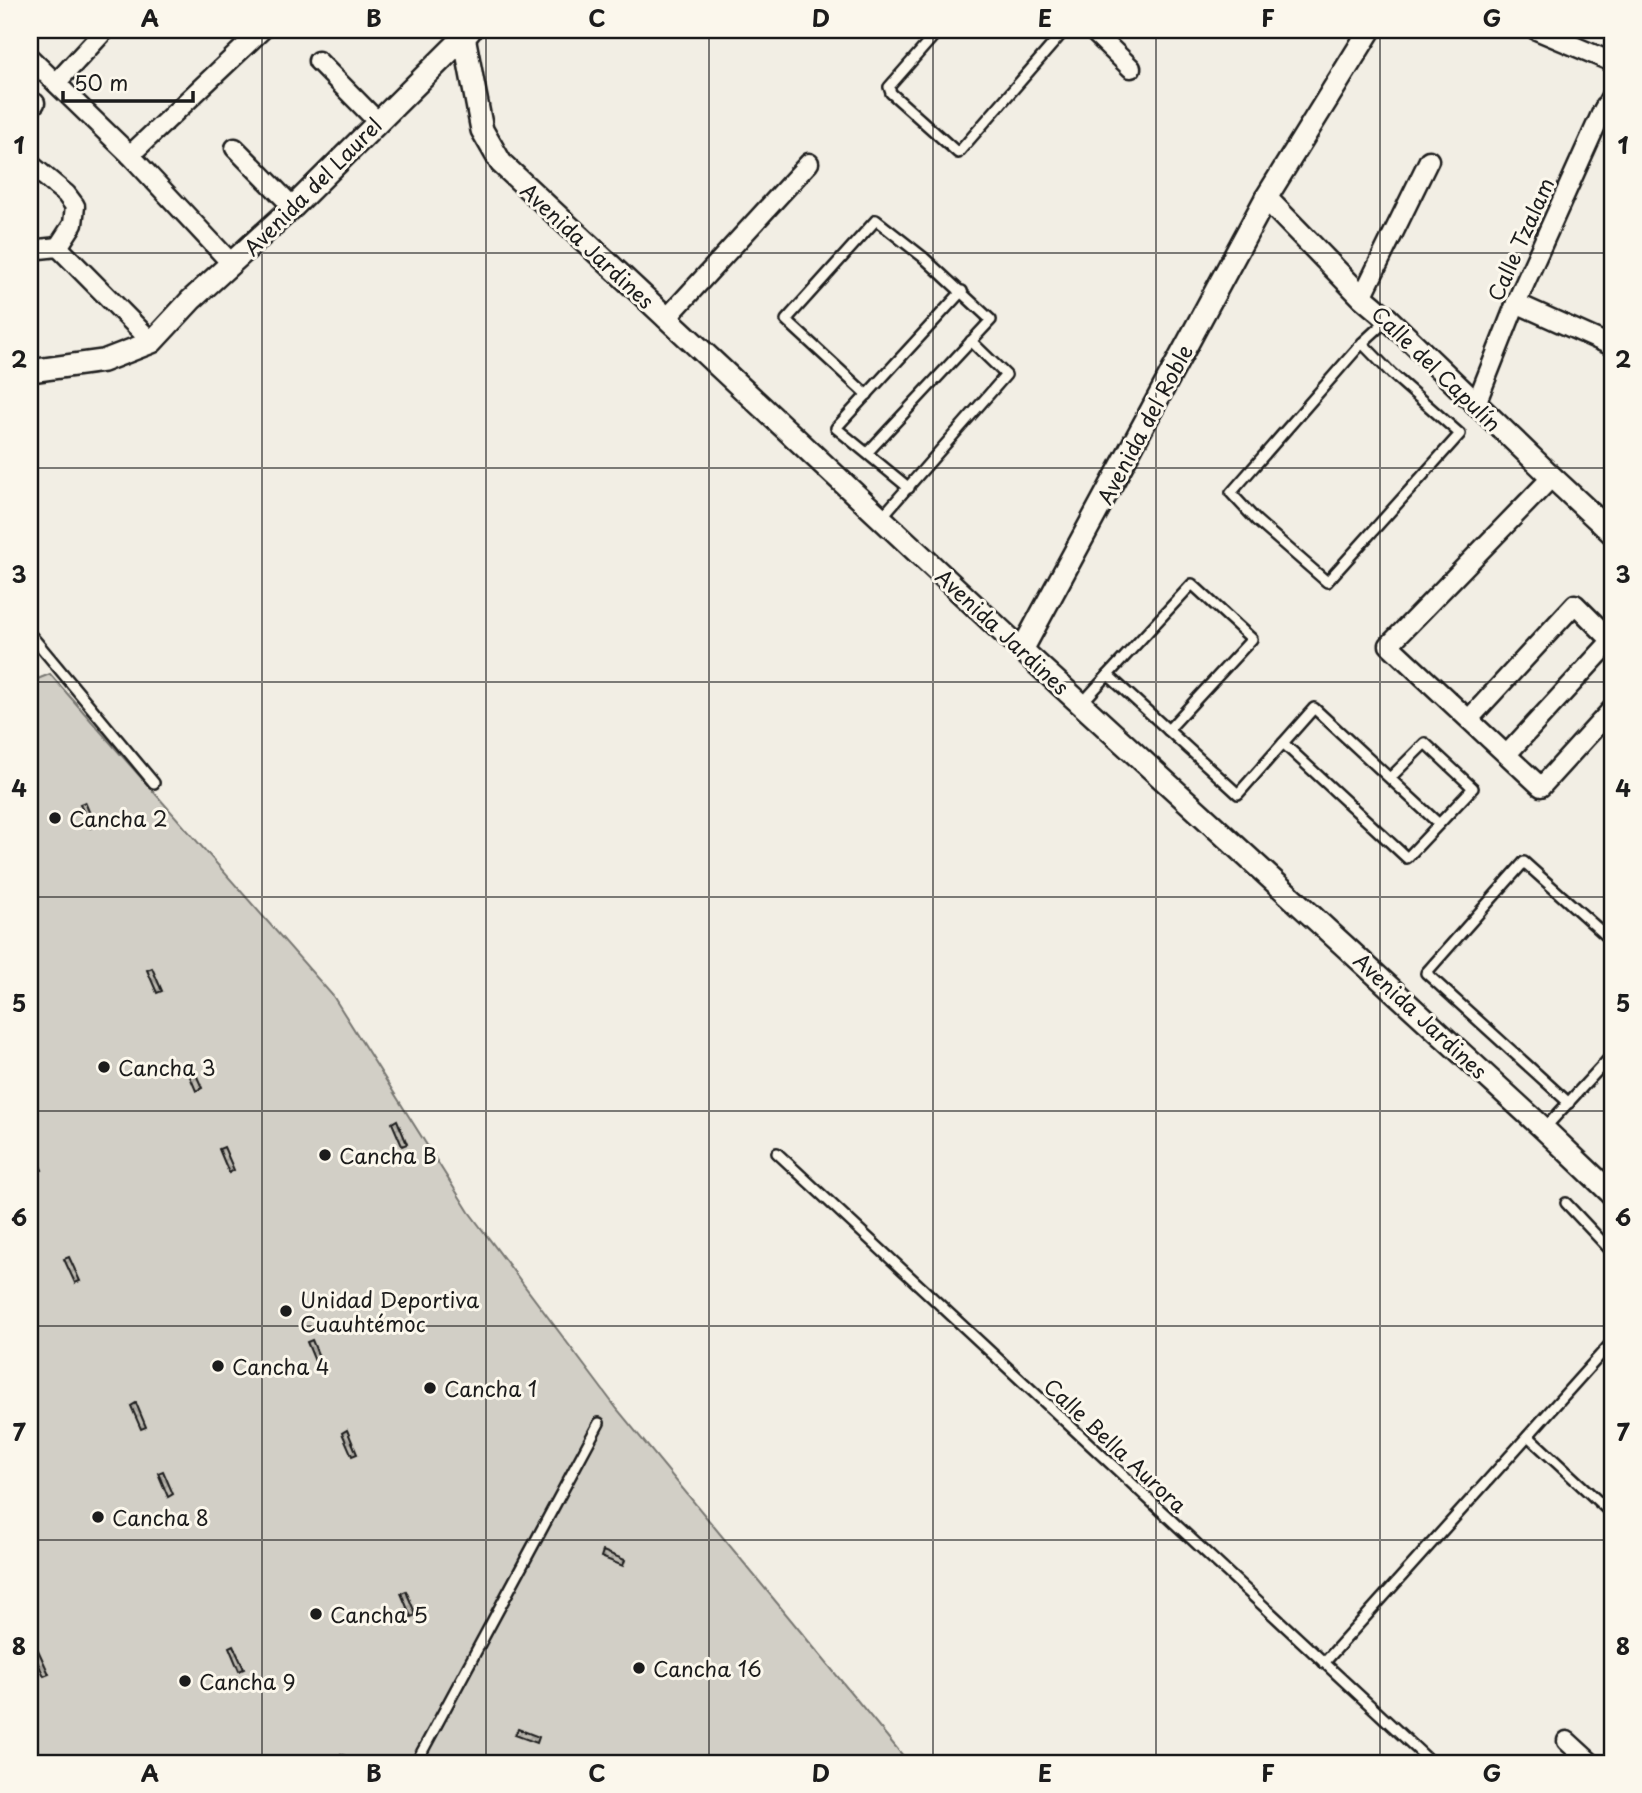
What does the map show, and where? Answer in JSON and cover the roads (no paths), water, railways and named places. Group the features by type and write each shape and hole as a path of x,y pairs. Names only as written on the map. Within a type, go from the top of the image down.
{"street":[{"path":"55,83 105,30"},
{"path":"130,155 262,30"},
{"path":"1092,30 1131,68"},
{"name":"Avenida del Roble","path":"1022,650 1266,198 1370,30"},
{"path":"1536,30 1612,62"},
{"name":"Avenida del Laurel","path":"152,342 191,300 293,207 464,32"},
{"name":"Avenida Jardines","path":"464,32 482,130 501,163 1022,650 1612,1194"},
{"path":"30,58 130,155 232,264"},
{"path":"318,61 378,122"},
{"name":"Calle Tzalam","path":"1476,404 1516,303 1612,94"},
{"path":"235,148 293,207"},
{"path":"1362,297 1429,160"},
{"path":"666,319 809,163"},
{"path":"30,164 66,194 75,206 73,223 58,247"},
{"name":"Calle del Capulín","path":"1266,198 1362,297 1612,533"},
{"path":"30,250 58,247"},
{"path":"30,371 103,361 152,342 58,247"},
{"path":"1516,303 1612,346"},
{"path":"1552,477 1389,645 1541,787 1612,709"},
{"path":"1469,719 1575,604 1612,640 1507,754"},
{"path":"1567,1741 1591,1763"}],"lane":[{"path":"939,30 890,87 891,93 958,153 1061,31"},
{"path":"867,395 786,320 876,220 962,291 991,320 867,453"},
{"path":"909,488 836,428 962,291"},
{"path":"1362,343 1392,374 1460,434 1327,582 1256,520 1231,493 1362,343 1388,319"},
{"path":"881,518 1006,375 971,341"},
{"path":"1082,703 1192,584 1252,639 1168,730"},
{"path":"30,634 154,783"},
{"path":"1108,675 1238,794 1314,708 1439,824"},
{"path":"1283,743 1407,858 1473,788 1425,743 1391,777"},
{"path":"1569,1102 1426,974 1524,862 1612,940"},
{"path":"1544,1129 1612,1055"},
{"name":"Calle Bella Aurora","path":"777,1153 1432,1763"},
{"path":"1566,1203 1612,1252"},
{"path":"1324,1663 1612,1342"},
{"path":"416,1763 599,1423"},
{"path":"1528,1436 1612,1514"}],"place":[{"name":"Cancha 2","path":"55,818"},
{"name":"Cancha 3","path":"104,1067"},
{"name":"Cancha B","path":"325,1155"},
{"name":"Unidad Deportiva Cuauhtémoc","path":"286,1311"},
{"name":"Cancha 4","path":"218,1366"},
{"name":"Cancha 1","path":"430,1388"},
{"name":"Cancha 8","path":"98,1517"},
{"name":"Cancha 5","path":"316,1614"},
{"name":"Cancha 16","path":"639,1668"},
{"name":"Cancha 9","path":"185,1681"}]}
